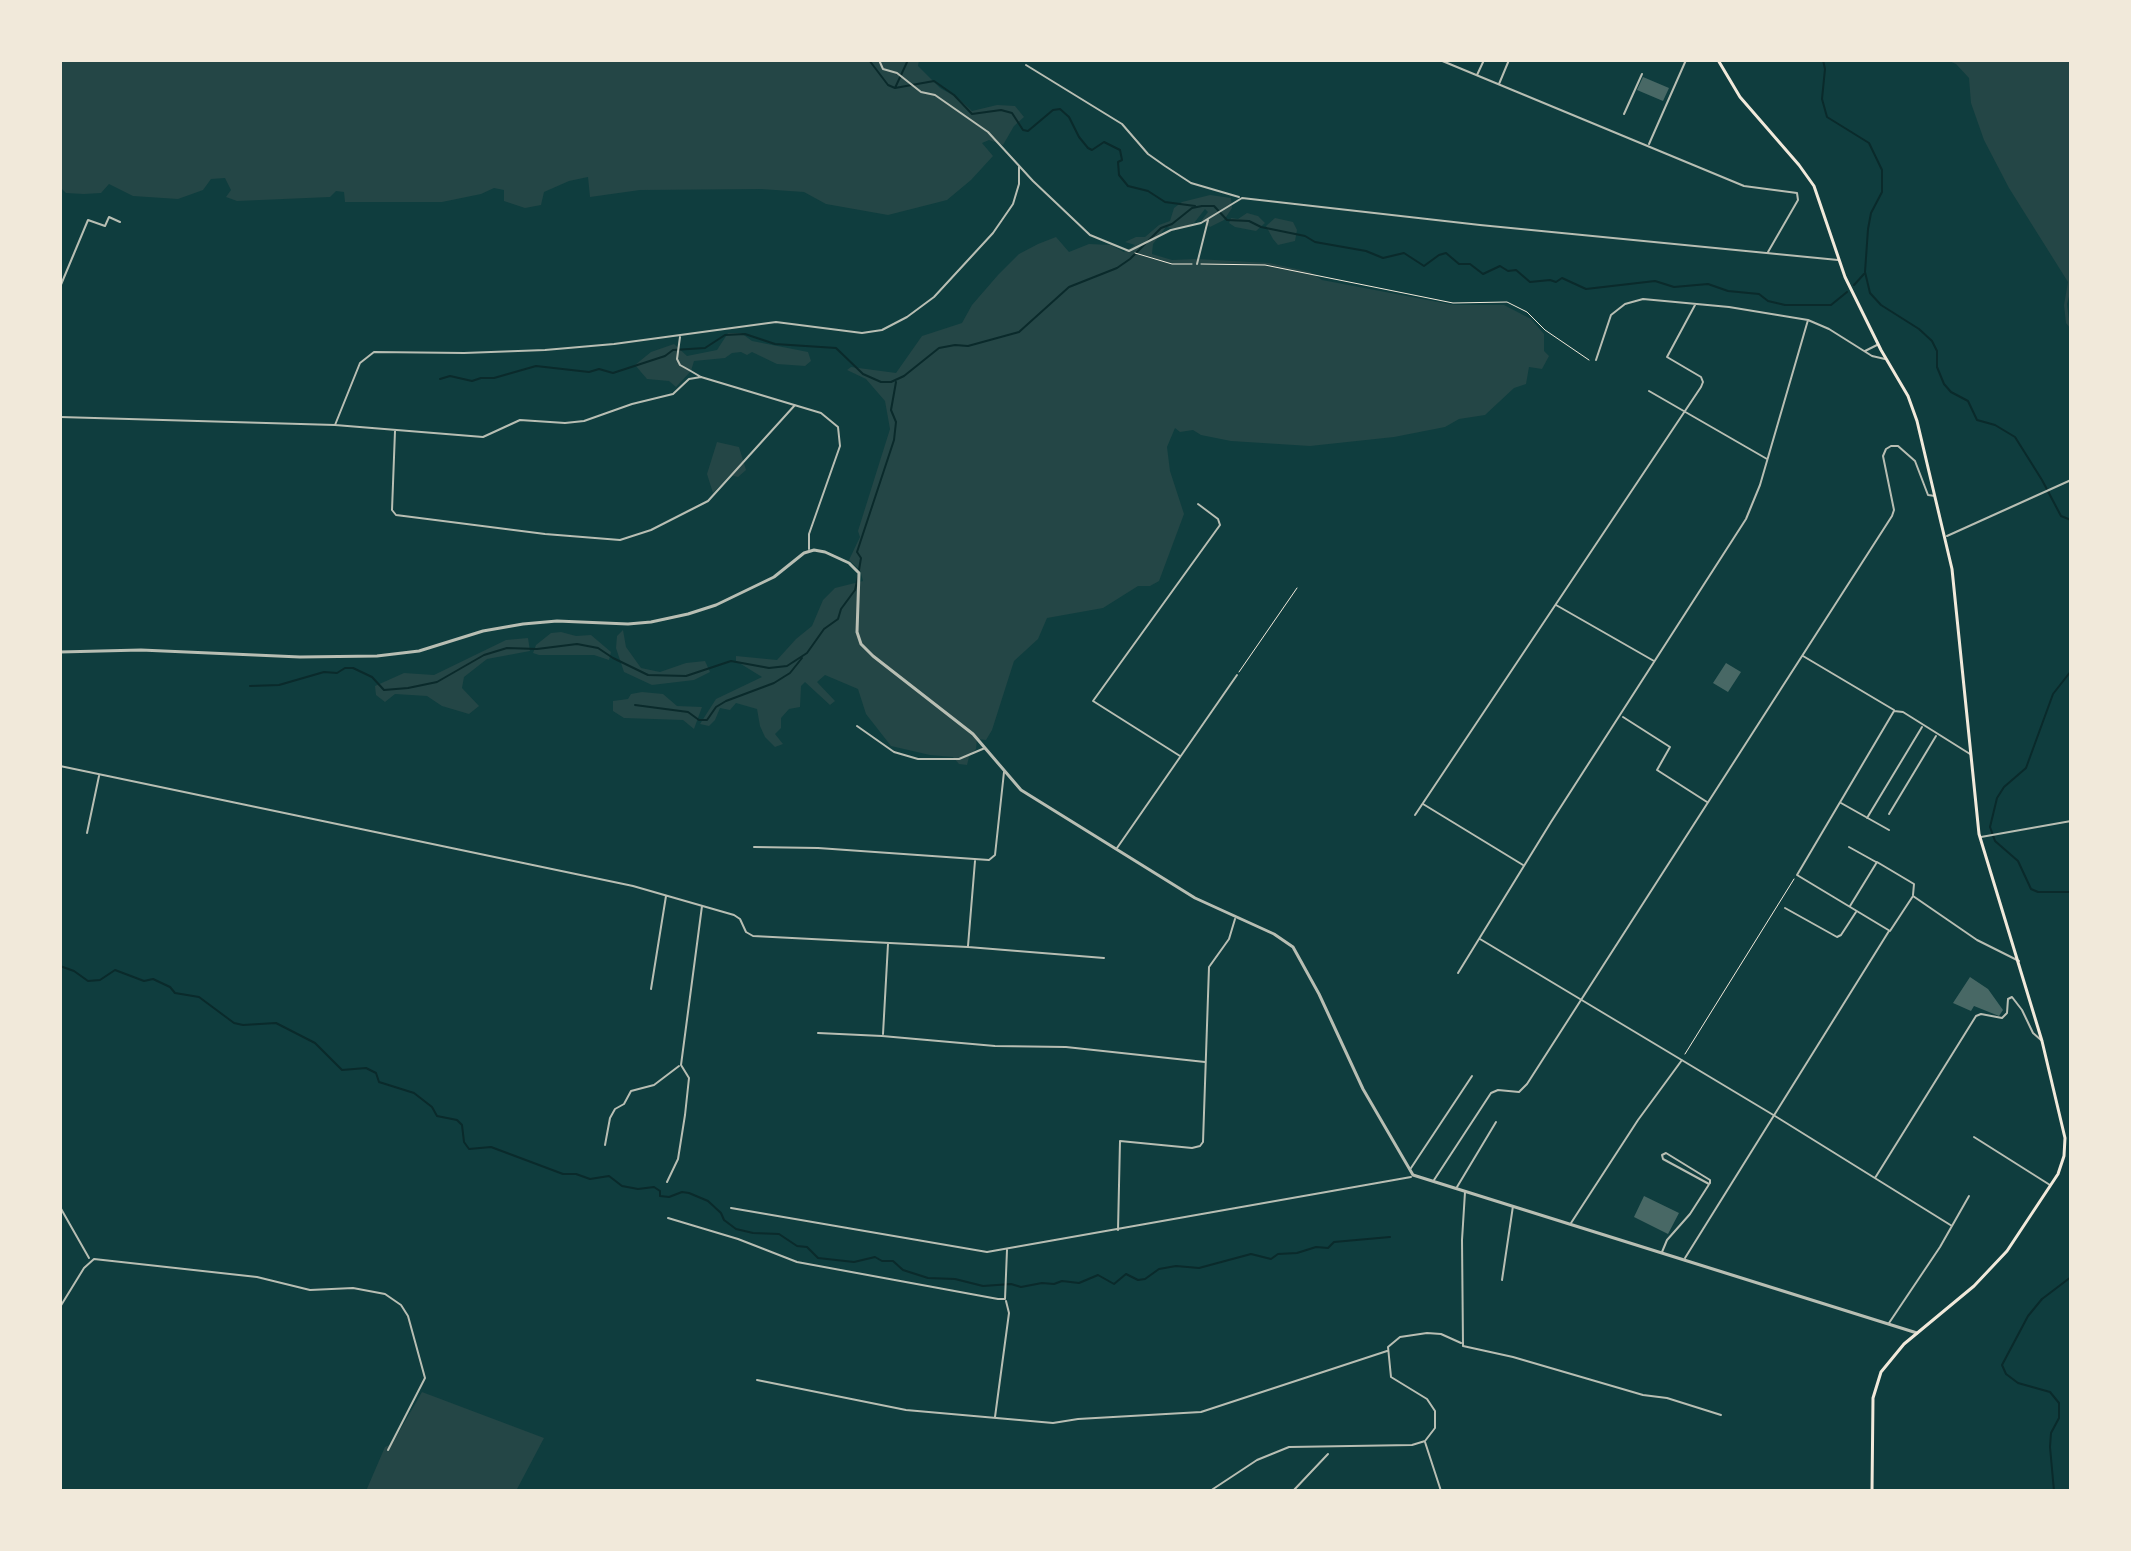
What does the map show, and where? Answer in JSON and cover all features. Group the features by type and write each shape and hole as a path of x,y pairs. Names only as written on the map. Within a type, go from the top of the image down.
{"main road":[{"path":"1718,60 1744,103 1811,182 1839,260 1878,344 1912,404 1955,590 1980,837 2042,1041 2065,1138 2063,1160 2051,1186 2023,1230 1991,1269 1888,1362 1875,1388 1872,1491"}],"street":[{"path":"879,60 883,69 897,73 921,92 935,95 988,132 1087,233 1129,251 1171,230 1193,226 1208,219 1242,198"},
{"path":"1440,60 1749,187 1798,194 1798,200 1768,253"},
{"path":"1477,76 1484,60"},
{"path":"1498,85 1509,60"},
{"path":"1649,145 1686,60"},
{"path":"1026,65 1122,124 1148,154 1191,183 1242,198 1839,260"},
{"path":"1624,114 1642,74"},
{"path":"335,425 360,363 372,352 533,351 776,322 862,333 889,327 924,305 943,288 1005,218 1016,195 1019,167"},
{"path":"60,287 88,220 105,226 109,217 120,222"},
{"path":"1197,264 1208,219"},
{"path":"60,268 67,271"},
{"path":"1596,360 1608,321 1616,310 1625,304 1647,299 1735,307 1808,320 1887,360"},
{"path":"1415,815 1703,380 1667,357 1695,305"},
{"path":"1458,973 1746,519 1768,459 1808,320"},
{"path":"680,335 677,353 680,365 701,377 829,418 838,427 841,435 839,451 808,538 809,551"},
{"path":"1864,351 1878,344"},
{"path":"60,417 335,425 481,437 490,436 523,419 578,423 632,404 673,394 689,379 701,377"},
{"path":"1649,391 1768,459"},
{"path":"395,428 392,510 396,515 620,540 651,530 708,501 795,405"},
{"path":"1434,1181 1491,1093 1496,1090 1517,1092 1524,1087 1893,514 1883,456 1886,449 1898,446 1915,461 1928,495 1935,496"},
{"path":"1945,537 2071,480"},
{"path":"1180,756 1093,701 1220,525 1218,519 1198,504"},
{"path":"1746,519 1750,522"},
{"path":"60,652 141,650 300,657 377,656 419,651 483,631 523,624 552,621 651,622 697,612 753,589 780,574 809,551 825,552 849,563 858,572 857,632 861,644 974,735 1024,793 1195,898 1291,944 1363,1089 1409,1171 1415,1176"},
{"path":"1555,604 1654,661"},
{"path":"1802,655 1971,755"},
{"path":"1116,850 1237,675"},
{"path":"1890,931 1797,875 1896,710"},
{"path":"1621,715 1670,747 1657,770 1708,803"},
{"path":"1867,818 1923,725"},
{"path":"857,726 889,749 912,758 959,759 986,747"},
{"path":"1889,814 1937,734"},
{"path":"60,766 550,867 666,895 734,915 746,932 753,936 968,947 1104,958"},
{"path":"754,847 990,859 995,855 1004,770"},
{"path":"87,833 100,773"},
{"path":"1840,802 1889,830"},
{"path":"1423,804 1524,866"},
{"path":"1980,837 2071,821"},
{"path":"1684,1259 1913,896 1914,884 1849,847"},
{"path":"968,947 975,859"},
{"path":"1850,907 1877,862"},
{"path":"651,989 666,895"},
{"path":"1913,896 1977,940 2019,961"},
{"path":"667,1182 678,1159 685,1115 689,1078 681,1065 702,906"},
{"path":"1785,908 1837,937 1857,911"},
{"path":"1118,1230 1120,1141 1192,1148 1200,1146 1203,1139 1209,967 1229,939 1236,918"},
{"path":"1479,938 1952,1226"},
{"path":"882,1036 888,943"},
{"path":"1874,1178 1976,1016 2002,1018 2007,1013 2008,999 2012,997 2033,1033 2042,1041"},
{"path":"818,1033 995,1046 1066,1047 1206,1062"},
{"path":"1570,1224 1682,1060"},
{"path":"605,1145 611,1114 624,1104 631,1091 654,1085 681,1065"},
{"path":"1409,1171 1472,1076"},
{"path":"1456,1188 1496,1122"},
{"path":"1974,1137 2051,1186"},
{"path":"1662,1252 1667,1240 1688,1217 1709,1184 1710,1179 1666,1153 1662,1155 1663,1159 1709,1184"},
{"path":"731,1208 975,1251 1007,1250 1415,1176 1917,1333"},
{"path":"1461,1343 1464,1327 1462,1240 1465,1191"},
{"path":"1888,1324 1969,1196"},
{"path":"1502,1280 1513,1206"},
{"path":"60,1207 90,1260"},
{"path":"668,1218 739,1239 797,1262 1005,1299"},
{"path":"995,1419 1009,1313 1005,1299 1007,1250"},
{"path":"60,1307 90,1260"},
{"path":"90,1260 257,1277 310,1290 370,1289 393,1299 410,1319 425,1378 388,1450"},
{"path":"757,1380 894,1409 1053,1423 1197,1413 1387,1351 1395,1339 1438,1333 1466,1347 1513,1357 1643,1395 1667,1398 1721,1415"},
{"path":"1210,1491 1250,1464 1284,1448 1412,1445 1425,1441 1436,1423 1434,1407 1427,1399 1391,1377 1387,1351"},
{"path":"1425,1441 1441,1491"},
{"path":"1293,1491 1328,1454"}],"path":[{"path":"1129,251 1172,264 1265,265 1453,303 1507,302 1527,312 1545,330 1587,358 1596,360"},
{"path":"1237,675 1297,588"},
{"path":"1682,1060 1797,875"}],"shaded area":[{"path":"60,60 919,60 918,66 940,88 972,111 997,105 1015,106 1024,117 1014,126 1003,145 989,140 982,143 993,156 947,200 888,215 826,204 804,192 761,189 640,190 590,197 588,177 544,192 541,205 525,208 504,201 504,190 494,188 481,194 442,202 345,202 344,192 336,191 330,197 237,201 226,197 231,190 225,178 211,179 203,190 178,199 133,196 109,184 101,193 66,193 60,187"},
{"path":"1947,60 2071,60 2071,289 2067,304 2070,328 2066,323 2064,305 2068,282 2009,188 1984,140 1971,103 1969,78 1956,64"},
{"path":"1210,195 1231,198 1232,208 1224,220 1210,227 1202,220 1208,212 1205,209 1194,223 1178,229 1166,227 1153,244 1152,254 1172,260 1269,263 1310,272 1322,280 1454,305 1504,305 1531,319 1544,334 1544,351 1549,356 1542,369 1529,367 1526,384 1514,388 1485,415 1394,437 1310,446 1231,441 1201,435 1193,430 1180,432 1175,428 1167,447 1170,471 1184,514 1159,581 1150,586 1138,586 1103,608 1047,618 1038,639 1014,661 992,730 986,740 977,739 976,749 967,765 959,764 953,757 891,746 866,714 858,689 825,675 817,682 835,701 830,705 805,682 801,686 800,707 789,709 781,718 781,728 775,734 783,744 775,747 765,737 757,709 736,703 730,710 720,708 709,726 700,724 716,699 762,677 736,661 736,656 777,660 812,626 823,600 835,588 863,581 860,570 849,560 860,537 858,531 890,429 885,401 866,379 847,370 851,367 896,373 922,336 962,323 972,305 998,275 1019,254 1038,244 1056,237 1069,252 1089,244 1111,245 1124,252 1135,245 1125,242 1145,237 1159,225 1170,221 1174,208 1182,202"},
{"path":"1247,213 1258,216 1265,223 1256,231 1229,223 1231,218 1238,219"},
{"path":"1275,218 1293,222 1297,230 1295,241 1278,245 1266,226"},
{"path":"728,333 741,333 752,341 808,352 811,361 805,366 777,364 752,352 747,355 732,353 725,358 694,361 691,371 676,387 669,381 647,379 635,365 651,352 674,344 687,356 717,350"},
{"path":"717,442 739,447 746,470 738,477 730,475 713,493 707,474"},
{"path":"623,630 626,647 641,668 660,672 686,663 705,661 710,672 694,680 652,685 624,672 616,648 617,636"},
{"path":"551,633 576,636 591,635 611,652 609,660 594,655 533,653 536,645"},
{"path":"528,638 530,651 487,659 464,677 462,688 479,706 469,714 442,706 427,696 395,694 385,702 376,695 375,686 404,673 434,675 506,640"},
{"path":"631,694 663,694 677,706 702,707 694,729 683,720 624,718 613,711 613,701 628,699"},
{"path":"422,1392 544,1438 516,1491 366,1491 385,1447 392,1444"}],"building":[{"path":"1643,77 1669,88 1663,101 1637,90"},
{"path":"1726,663 1741,672 1728,692 1713,683"},
{"path":"1970,977 1988,989 2003,1010 1999,1016 1974,1006 1971,1011 1953,1003"},
{"path":"1644,1196 1679,1213 1668,1234 1634,1217"}],"waterway":[{"path":"869,60 888,85 895,88 934,81 954,95 972,114 1001,110 1012,113 1023,130 1028,131 1053,110 1060,109 1069,117 1088,148 1092,150 1104,142 1120,150 1119,175 1128,186 1148,191 1165,202 1195,206"},
{"path":"895,88 908,60"},
{"path":"1823,60 1822,99 1827,117 1869,143 1882,170 1882,192 1871,213 1868,229 1865,272 1870,293 1881,305 1932,341 1944,384 1951,392 1968,401 1977,420 1995,425 2015,437 2061,516 2071,520"},
{"path":"440,379 450,376 472,381 536,366 589,372 599,369 613,373 665,356 673,350 705,348 725,335 745,334 775,344 836,348 863,374 881,382 891,382 904,376 939,348 968,346 1019,332 1069,287 1117,268 1161,228 1172,224 1192,208 1202,206 1214,206 1227,220 1249,221 1261,227 1305,236 1315,242 1366,251 1383,258 1404,253 1424,266 1446,253 1459,264 1470,264 1483,274 1500,266 1508,271 1516,270 1530,282 1556,282 1562,278 1586,289 1655,281 1674,287 1708,284 1728,291 1759,294 1768,301 1785,305 1831,305 1847,292"},
{"path":"1854,285 1864,274"},
{"path":"859,570 861,558 857,552 894,440 896,422 891,410 896,382"},
{"path":"250,686 279,685 324,672 337,673 353,668 372,677 384,690 408,688 437,682 484,655 507,648 537,649 577,644 598,648 648,675 686,676 731,661 769,668 787,666 807,653 824,629 838,619 841,609 855,590 858,577"},
{"path":"635,705 688,712 699,720 707,720 716,707 726,701 774,683 790,673 802,658"},
{"path":"2071,671 2053,694 2026,768 2004,787 1997,798 1990,827 1995,841 2018,861 2031,889 2038,892 2071,892"},
{"path":"60,966 88,981 100,980 115,970 144,981 153,979 175,993 199,997 234,1023 276,1023 315,1043 342,1070 366,1068 376,1073 379,1082 414,1093 432,1107 437,1116 457,1120 462,1125 464,1142 469,1149 491,1147 563,1174 590,1179 609,1176 622,1186 638,1189 654,1187 660,1191 660,1196 689,1193 708,1201 736,1229 779,1234 797,1246 807,1247 818,1258 854,1262 875,1257 893,1261 903,1270 928,1278 955,1279 983,1286 1011,1284 1021,1287 1062,1281 1079,1283 1098,1275 1114,1284 1126,1274 1138,1280 1159,1269 1176,1266 1199,1268 1251,1254 1271,1259 1278,1254 1297,1253 1316,1247 1328,1248 1334,1242 1390,1237"},
{"path":"2054,1491 2050,1447 2051,1433 2059,1418 2059,1403 2050,1392 2018,1383 2006,1374 2002,1365 2028,1316 2042,1299 2071,1277"}]}
